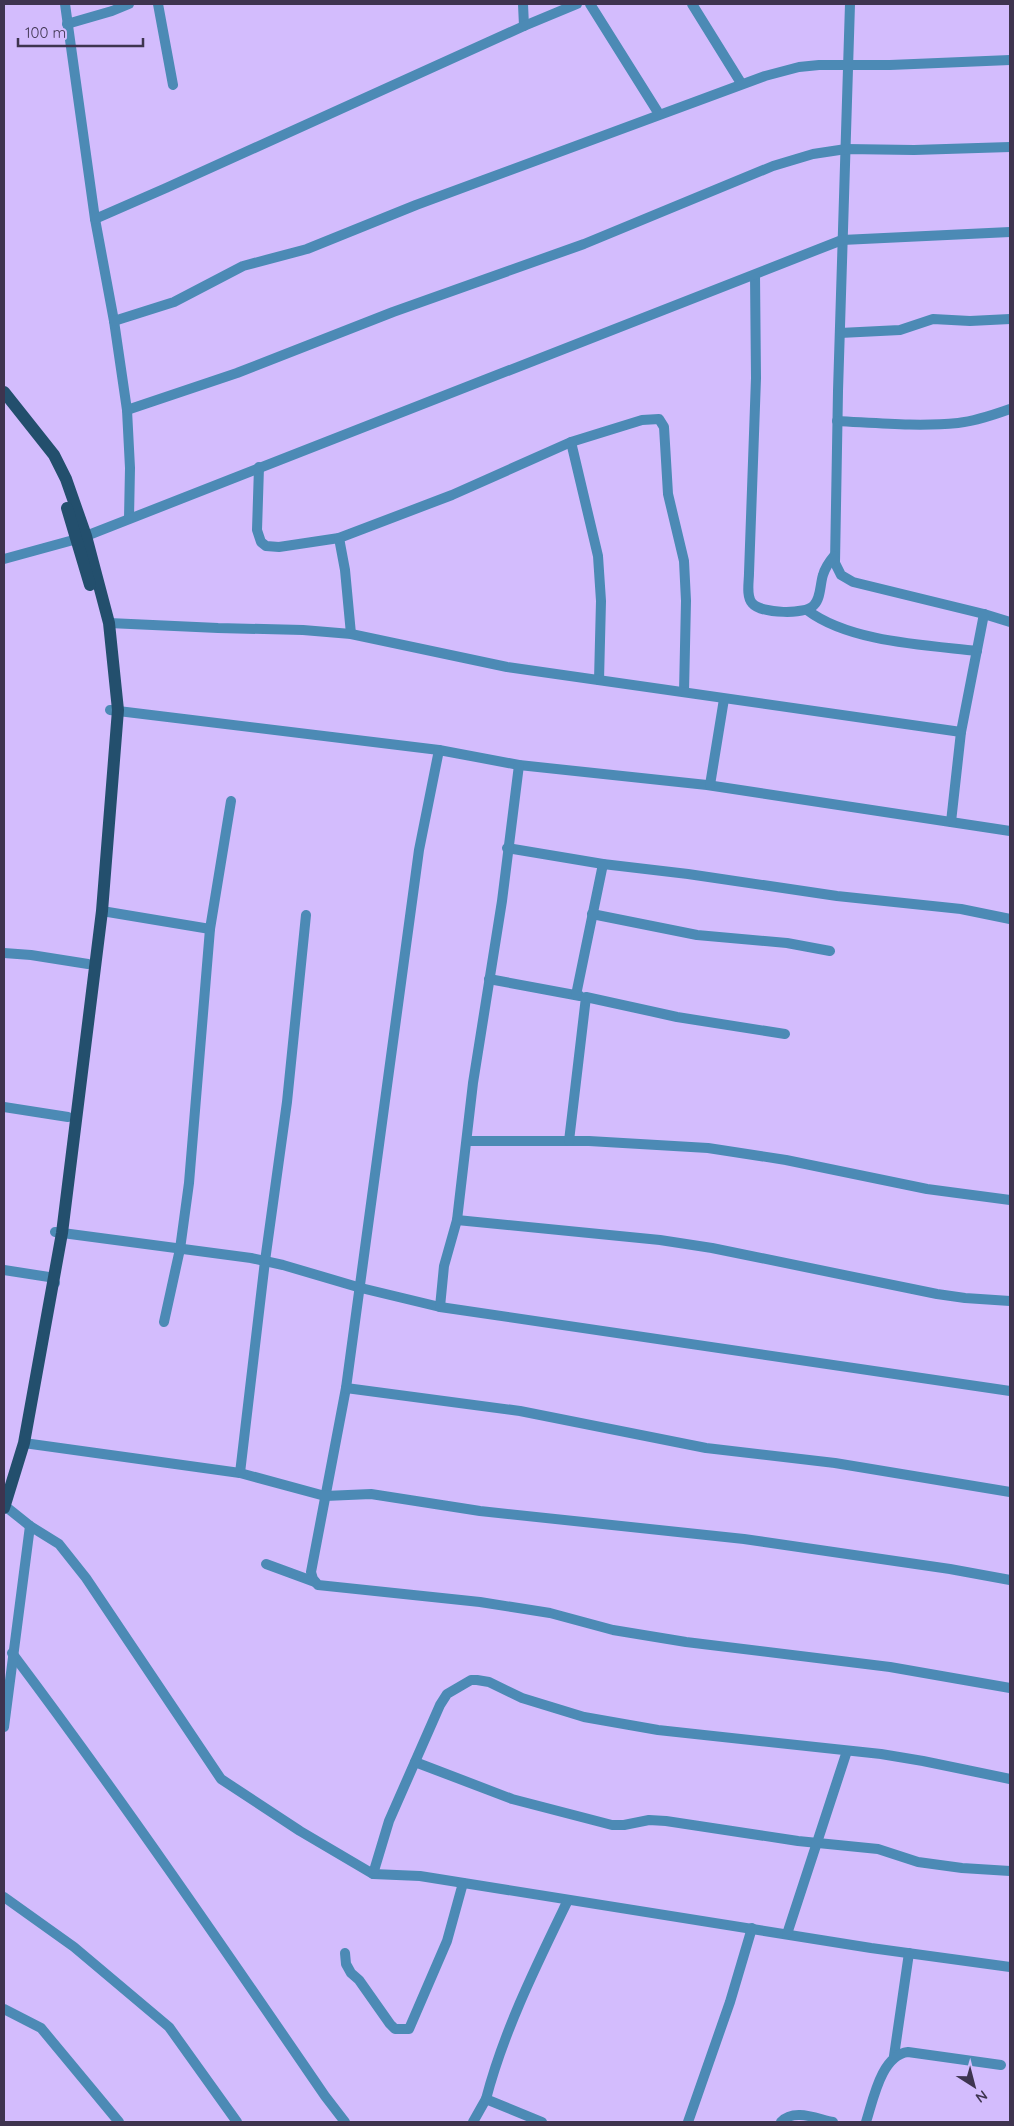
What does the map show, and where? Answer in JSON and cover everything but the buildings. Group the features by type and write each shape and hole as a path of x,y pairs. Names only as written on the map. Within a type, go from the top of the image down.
{"main road":[{"path":"4,392 54,455 66,479 102,624 114,710 88,964 68,1117 59,1232"},
{"path":"4,405 48,460 81,537 109,623 114,710 102,911 59,1232 24,1443 4,1507"},
{"path":"4,1482 16,1441 52,1280"}],"street":[{"path":"65,4 95,218 114,321 127,410 130,518"},
{"path":"67,24 129,4"},
{"path":"158,4 173,85"},
{"path":"523,4 524,26"},
{"path":"95,218 577,4"},
{"path":"590,4 659,114"},
{"path":"692,4 741,83"},
{"path":"850,4 837,421 834,556 837,570 841,576 853,582 1010,622"},
{"path":"114,321 174,302 243,266 307,249 416,205 741,83 799,67 819,65 1010,60"},
{"path":"127,410 238,373 393,312 584,244 773,166 814,154 846,149 914,150 1010,146"},
{"path":"4,559 81,537 842,240 1010,232"},
{"path":"755,275 756,378 750,601 756,607 766,611 807,610 813,607 817,602 823,574 834,556"},
{"path":"840,333 900,330 933,320 1010,319"},
{"path":"837,421 924,425 958,423 984,418 1010,409"},
{"path":"259,467 256,522 258,537 266,546 279,547 339,538 452,495 571,442 642,420 656,418 663,424 668,494 684,560 686,601 684,692"},
{"path":"571,442 598,556 601,601 599,680"},
{"path":"339,538 345,570 351,634"},
{"path":"807,610 830,624 870,636 893,641 977,651"},
{"path":"952,822 961,732 984,614"},
{"path":"109,623 303,630 351,634 507,667 961,732"},
{"path":"710,785 724,698"},
{"path":"114,710 439,750 519,765 710,785 1010,831"},
{"path":"315,1582 311,1572 346,1388 418,860 439,750"},
{"path":"440,1307 444,1266 457,1220 473,1082 502,901 507,848 519,765"},
{"path":"164,1322 180,1249 190,1174 210,929 231,802"},
{"path":"507,848 603,864 688,874 837,896 961,909 1010,919"},
{"path":"569,1141 581,996 592,914 603,864"},
{"path":"102,911 210,929"},
{"path":"592,914 698,935 787,943 830,951"},
{"path":"240,1473 265,1261 287,1102 306,915"},
{"path":"4,953 31,955 88,964"},
{"path":"490,978 677,1016 785,1034"},
{"path":"4,1107 68,1117"},
{"path":"467,1141 640,1142 708,1148 796,1162 927,1189 1010,1200"},
{"path":"457,1220 669,1241 754,1255 937,1294 965,1298 1010,1300"},
{"path":"59,1232 265,1261 361,1288 440,1307 1010,1390"},
{"path":"4,1270 52,1280"},
{"path":"346,1388 520,1411 688,1446 835,1463 1010,1492"},
{"path":"24,1443 240,1473 325,1496 371,1494 480,1511 744,1539 950,1568 1010,1580"},
{"path":"4,1507 59,1544 86,1578 220,1779 300,1831 373,1874 420,1876 909,1953 1010,1967"},
{"path":"4,1727 12,1653 30,1526"},
{"path":"266,1564 315,1582 318,1585 480,1602 550,1613 613,1630 686,1642 890,1667 1010,1688"},
{"path":"12,1653 157,1850 325,2096 345,2122"},
{"path":"373,1874 389,1821 440,1705 447,1694 471,1680 489,1682 522,1698 584,1717 658,1730 923,1761 1010,1779"},
{"path":"787,1934 847,1751"},
{"path":"415,1762 512,1799 612,1825 624,1825 642,1820 656,1820 878,1849 918,1862 962,1868 1010,1871"},
{"path":"345,1953 346,1964 351,1973 359,1980 390,2024 395,2029 409,2029 447,1941 463,1883"},
{"path":"4,1897 74,1947 169,2027 237,2122"},
{"path":"473,2122 486,2099 491,2079 510,2030 568,1900"},
{"path":"688,2122 730,2002 752,1928"},
{"path":"866,2122 883,2073 894,2056 909,1953"},
{"path":"4,2008 41,2028 115,2120"},
{"path":"894,2056 908,2052 1001,2065"},
{"path":"486,2099 542,2122"},
{"path":"781,2122 786,2117 795,2114 834,2122"}]}
